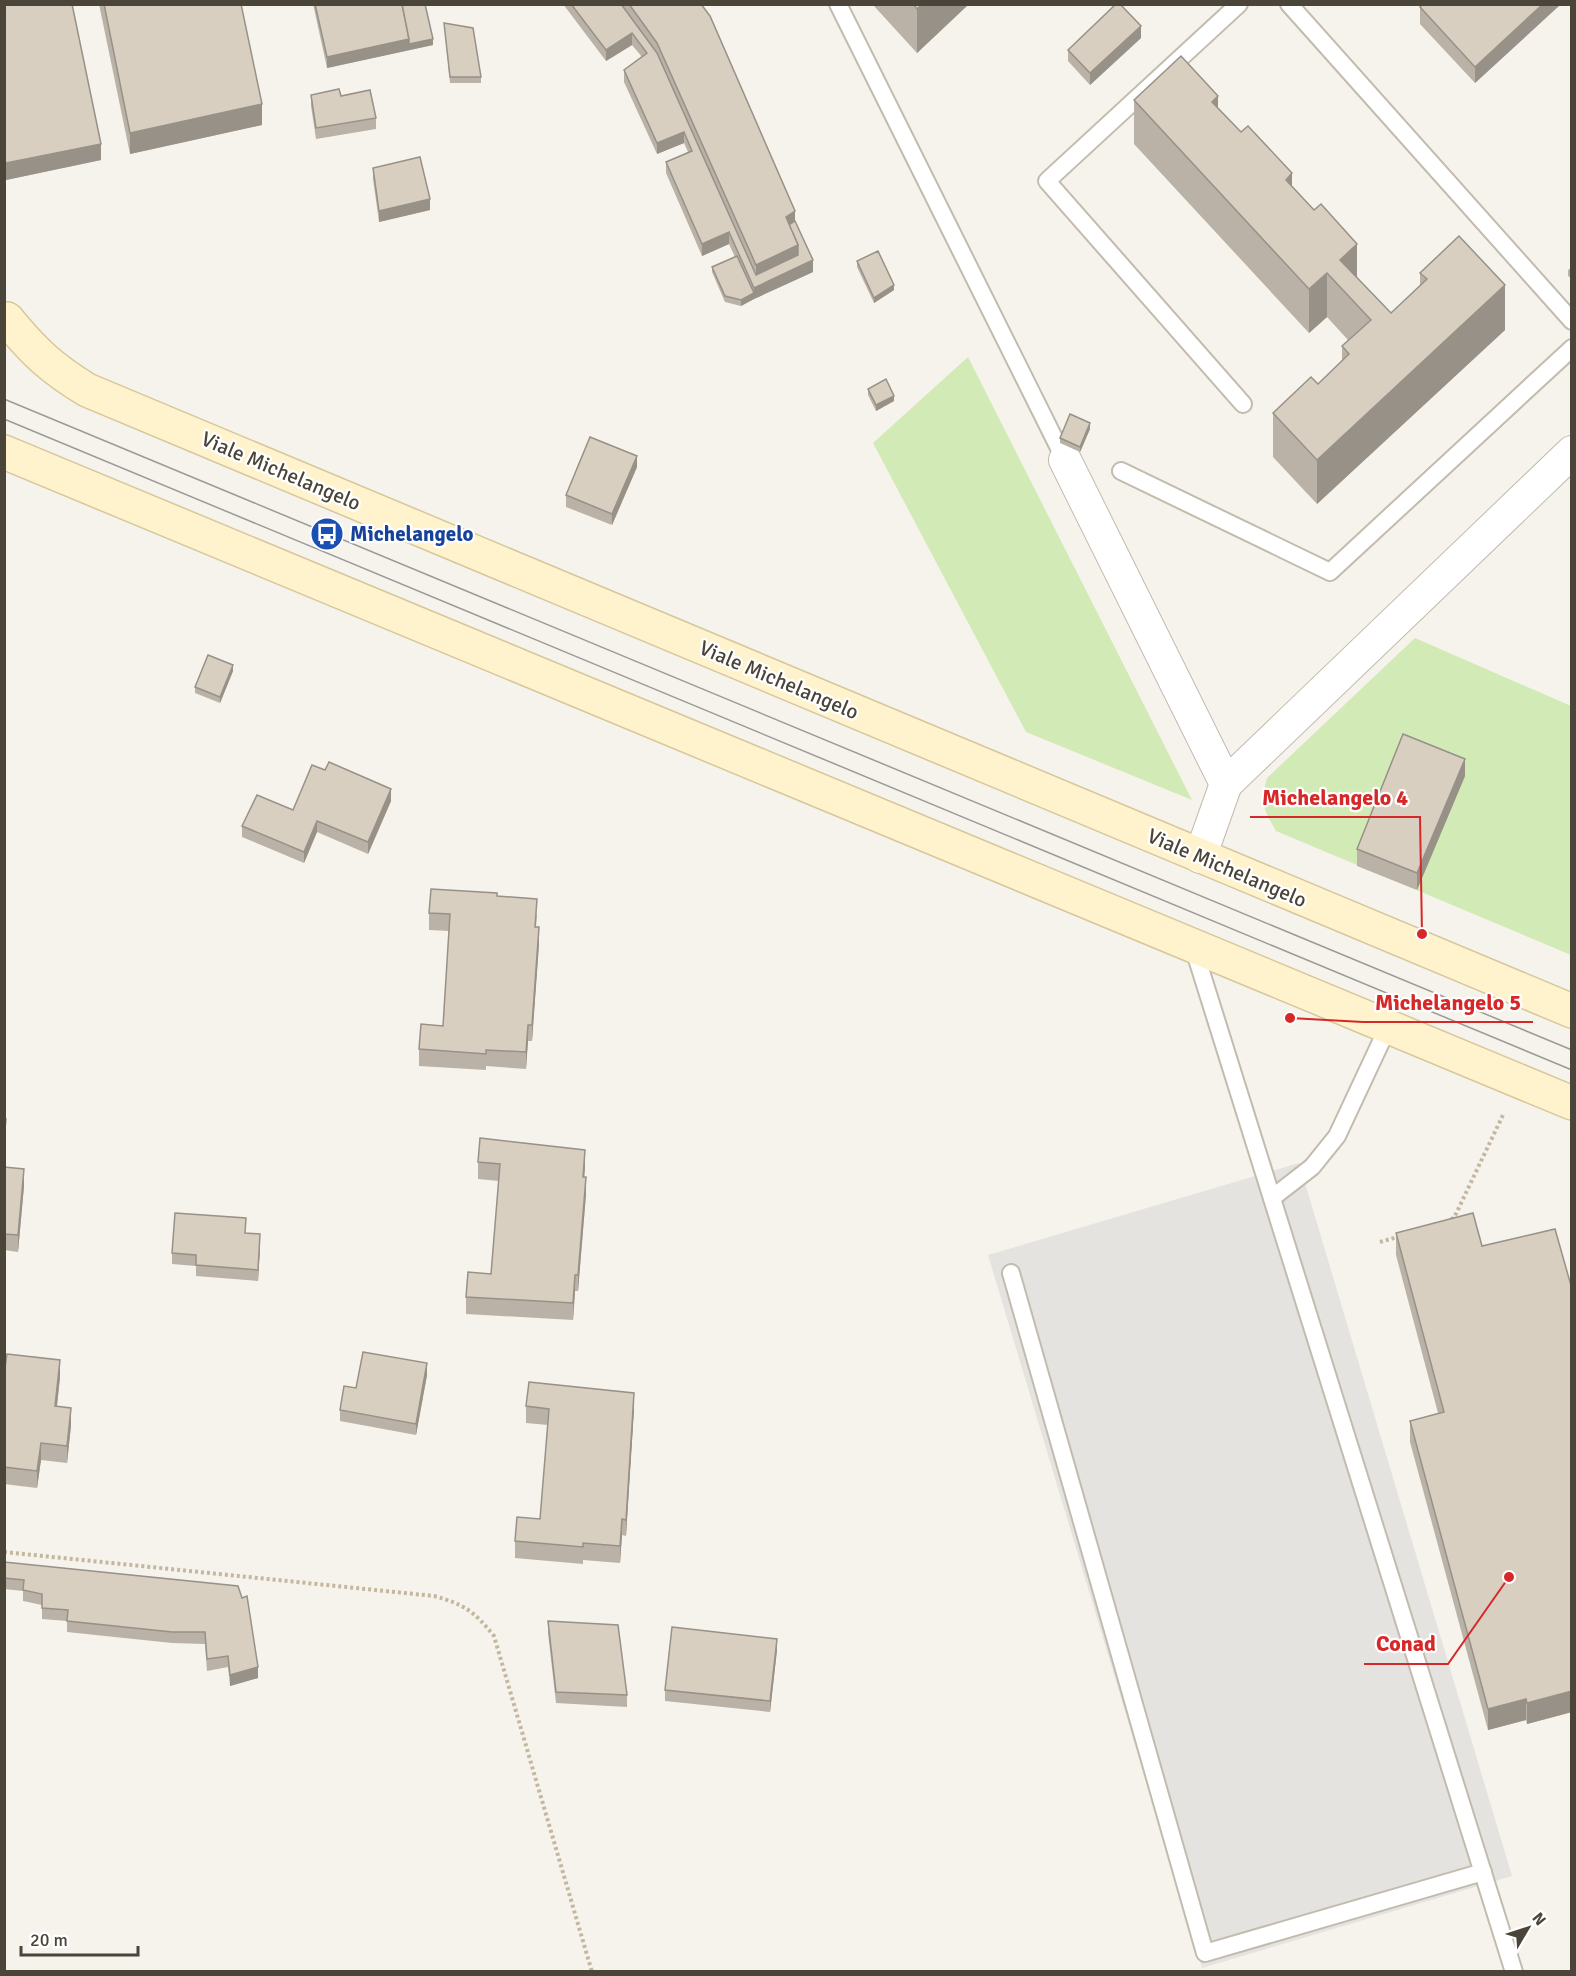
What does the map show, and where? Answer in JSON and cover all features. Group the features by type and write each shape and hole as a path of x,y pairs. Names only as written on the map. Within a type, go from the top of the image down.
{"street":[{"name":"Viale Michelangelo","path":"5,323 33,352 55,370 87,390 1572,1011"},
{"path":"4,452 1572,1103"},
{"path":"1200,857 1226,784 1572,452"},
{"path":"1065,460 1226,784"}],"lane":[{"path":"838,4 1065,460"},
{"path":"1239,4 1047,181 1243,404"},
{"path":"1289,4 1572,321"},
{"path":"1121,471 1330,572 1572,348"},
{"path":"1193,946 1514,1971"},
{"path":"1272,1198 1312,1167 1337,1136 1388,1027"},
{"path":"1011,1273 1205,1953 1483,1872"}],"path":[{"path":"1443,1222 1454,1218 1519,1082"},
{"path":"1380,1242 1412,1232"},
{"path":"4,1552 434,1596 459,1602 479,1617 494,1636 592,1971"}],"green space":[{"path":"968,357 1192,800 1026,732 873,443"},
{"path":"1415,638 1571,706 1571,955 1276,831 1268,817 1263,800 1267,778"}],"shaded area":[{"path":"1299,1163 1512,1876 1202,1968 988,1255"}],"building":[{"path":"4,4 72,4 101,144 6,163 4,157"},
{"path":"104,4 241,4 262,104 130,133"},
{"path":"315,4 402,4 409,39 327,57"},
{"path":"402,4 425,4 433,39 409,44"},
{"path":"571,4 621,4 657,53 756,275 798,255 798,245 789,225 795,221 813,260 754,288 729,232 702,244 666,162 692,151 684,132 657,143 624,70 647,53 632,33 606,50"},
{"path":"629,4 701,4 710,16 795,211 786,217 798,245 756,265 657,43"},
{"path":"1116,4 1120,4 1141,26 1090,73 1068,50"},
{"path":"1423,4 1543,4 1475,67 1420,7"},
{"path":"444,23 473,28 481,77 450,77"},
{"path":"1181,56 1218,96 1212,102 1241,132 1248,126 1292,173 1286,180 1314,210 1321,204 1357,244 1340,260 1391,313 1427,279 1420,273 1459,236 1505,285 1317,460 1273,413 1311,377 1318,384 1349,354 1342,346 1371,320 1327,273 1309,289 1134,100"},
{"path":"339,89 341,96 370,90 376,118 316,128 311,95"},
{"path":"420,157 430,199 379,211 373,168"},
{"path":"878,251 894,285 874,298 857,261"},
{"path":"737,256 754,293 741,300 725,296 712,267"},
{"path":"886,379 894,396 876,405 868,389"},
{"path":"1070,414 1090,423 1080,447 1060,438"},
{"path":"590,437 637,456 612,514 566,495"},
{"path":"208,655 233,665 220,697 195,687"},
{"path":"1403,734 1465,759 1417,873 1357,849"},
{"path":"329,762 391,789 368,842 317,821 304,852 242,826 257,795 293,810 312,765 325,770"},
{"path":"431,889 497,893 497,896 537,899 535,927 539,927 532,1025 528,1025 526,1052 486,1050 486,1054 419,1049 421,1024 443,1026 450,914 429,913"},
{"path":"480,1138 585,1150 583,1177 586,1177 578,1275 575,1275 573,1303 466,1297 468,1272 491,1274 500,1164 478,1162"},
{"path":"4,1167 24,1169 18,1235 4,1234"},
{"path":"175,1213 246,1218 245,1233 260,1234 258,1270 196,1265 196,1255 172,1253"},
{"path":"1473,1213 1482,1246 1555,1229 1572,1289 1572,1691 1527,1703 1526,1699 1488,1709 1410,1421 1444,1412 1396,1233"},
{"path":"363,1352 427,1363 416,1424 340,1410 344,1386 356,1388"},
{"path":"7,1354 60,1360 55,1406 71,1408 67,1446 41,1443 37,1471 4,1467 4,1374"},
{"path":"529,1382 634,1393 626,1520 622,1519 620,1546 583,1543 583,1547 515,1541 517,1517 540,1519 549,1409 526,1406"},
{"path":"4,1562 238,1586 242,1598 247,1596 258,1667 230,1675 228,1656 207,1659 205,1632 172,1632 67,1621 68,1610 42,1608 42,1594 23,1590 24,1580 4,1578"},
{"path":"548,1621 618,1625 627,1695 556,1692"},
{"path":"672,1627 777,1639 770,1701 665,1690"}],"tram line":[{"path":"4,399 1572,1050"},
{"path":"4,419 1572,1070"}],"place":[{"name":"Michelangelo","path":"327,534"},
{"name":"Michelangelo 4","path":"1422,934"},
{"name":"Michelangelo 5","path":"1290,1018"},
{"name":"Conad","path":"1509,1577"}]}
